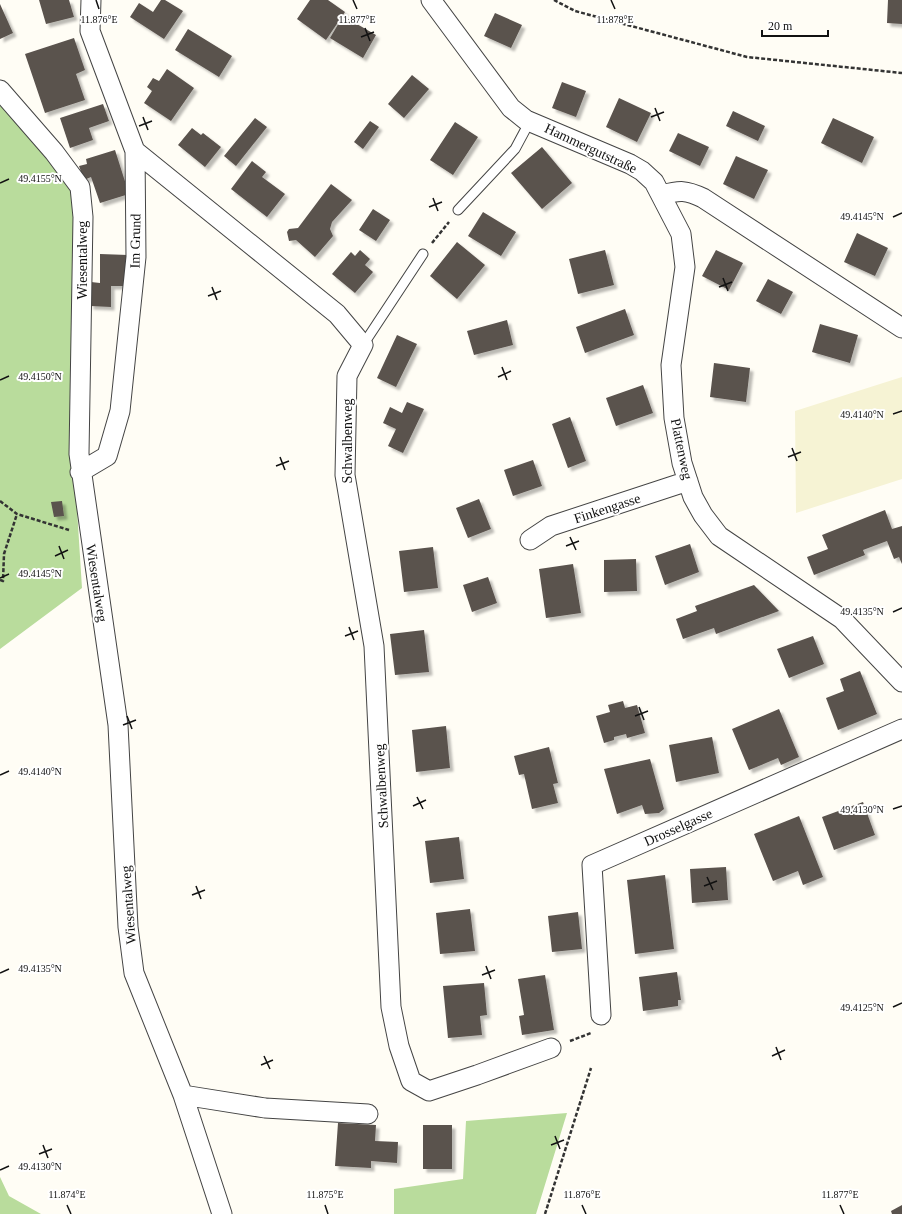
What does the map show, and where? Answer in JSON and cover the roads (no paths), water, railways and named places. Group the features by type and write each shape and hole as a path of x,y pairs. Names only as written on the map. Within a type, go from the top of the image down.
{"street":[{"name":"Im Grund","path":"80,472 107,456 120,410 136,257 135,151 90,31 91,0"},
{"name":"Hammergutstraße","path":"430,0 511,108 530,121 630,164 654,182 662,195"},
{"name":"Wiesentalweg","path":"0,90 54,152 80,187 83,217 79,454 80,472 118,725 128,927 134,973 183,1095 222,1214"},
{"path":"135,151 337,314 363,345"},
{"path":"662,195 679,190 691,192 703,198 902,328"},
{"name":"Plattenweg","path":"662,195 681,234 685,267 671,365 674,418 682,463 693,497 703,515 720,536 842,619 902,682"},
{"name":"Schwalbenweg","path":"363,345 347,376 345,475 374,646 391,1007 399,1046 411,1081 429,1091 551,1048"},
{"name":"Finkengasse","path":"530,540 551,526 688,481"},
{"name":"Drosselgasse","path":"601,1015 592,865 902,729"},
{"path":"183,1095 265,1108 368,1114"}],"lane":[{"path":"458,210 515,149 530,121"},
{"name":"Schwalbenweg","path":"363,345 423,254"}]}
